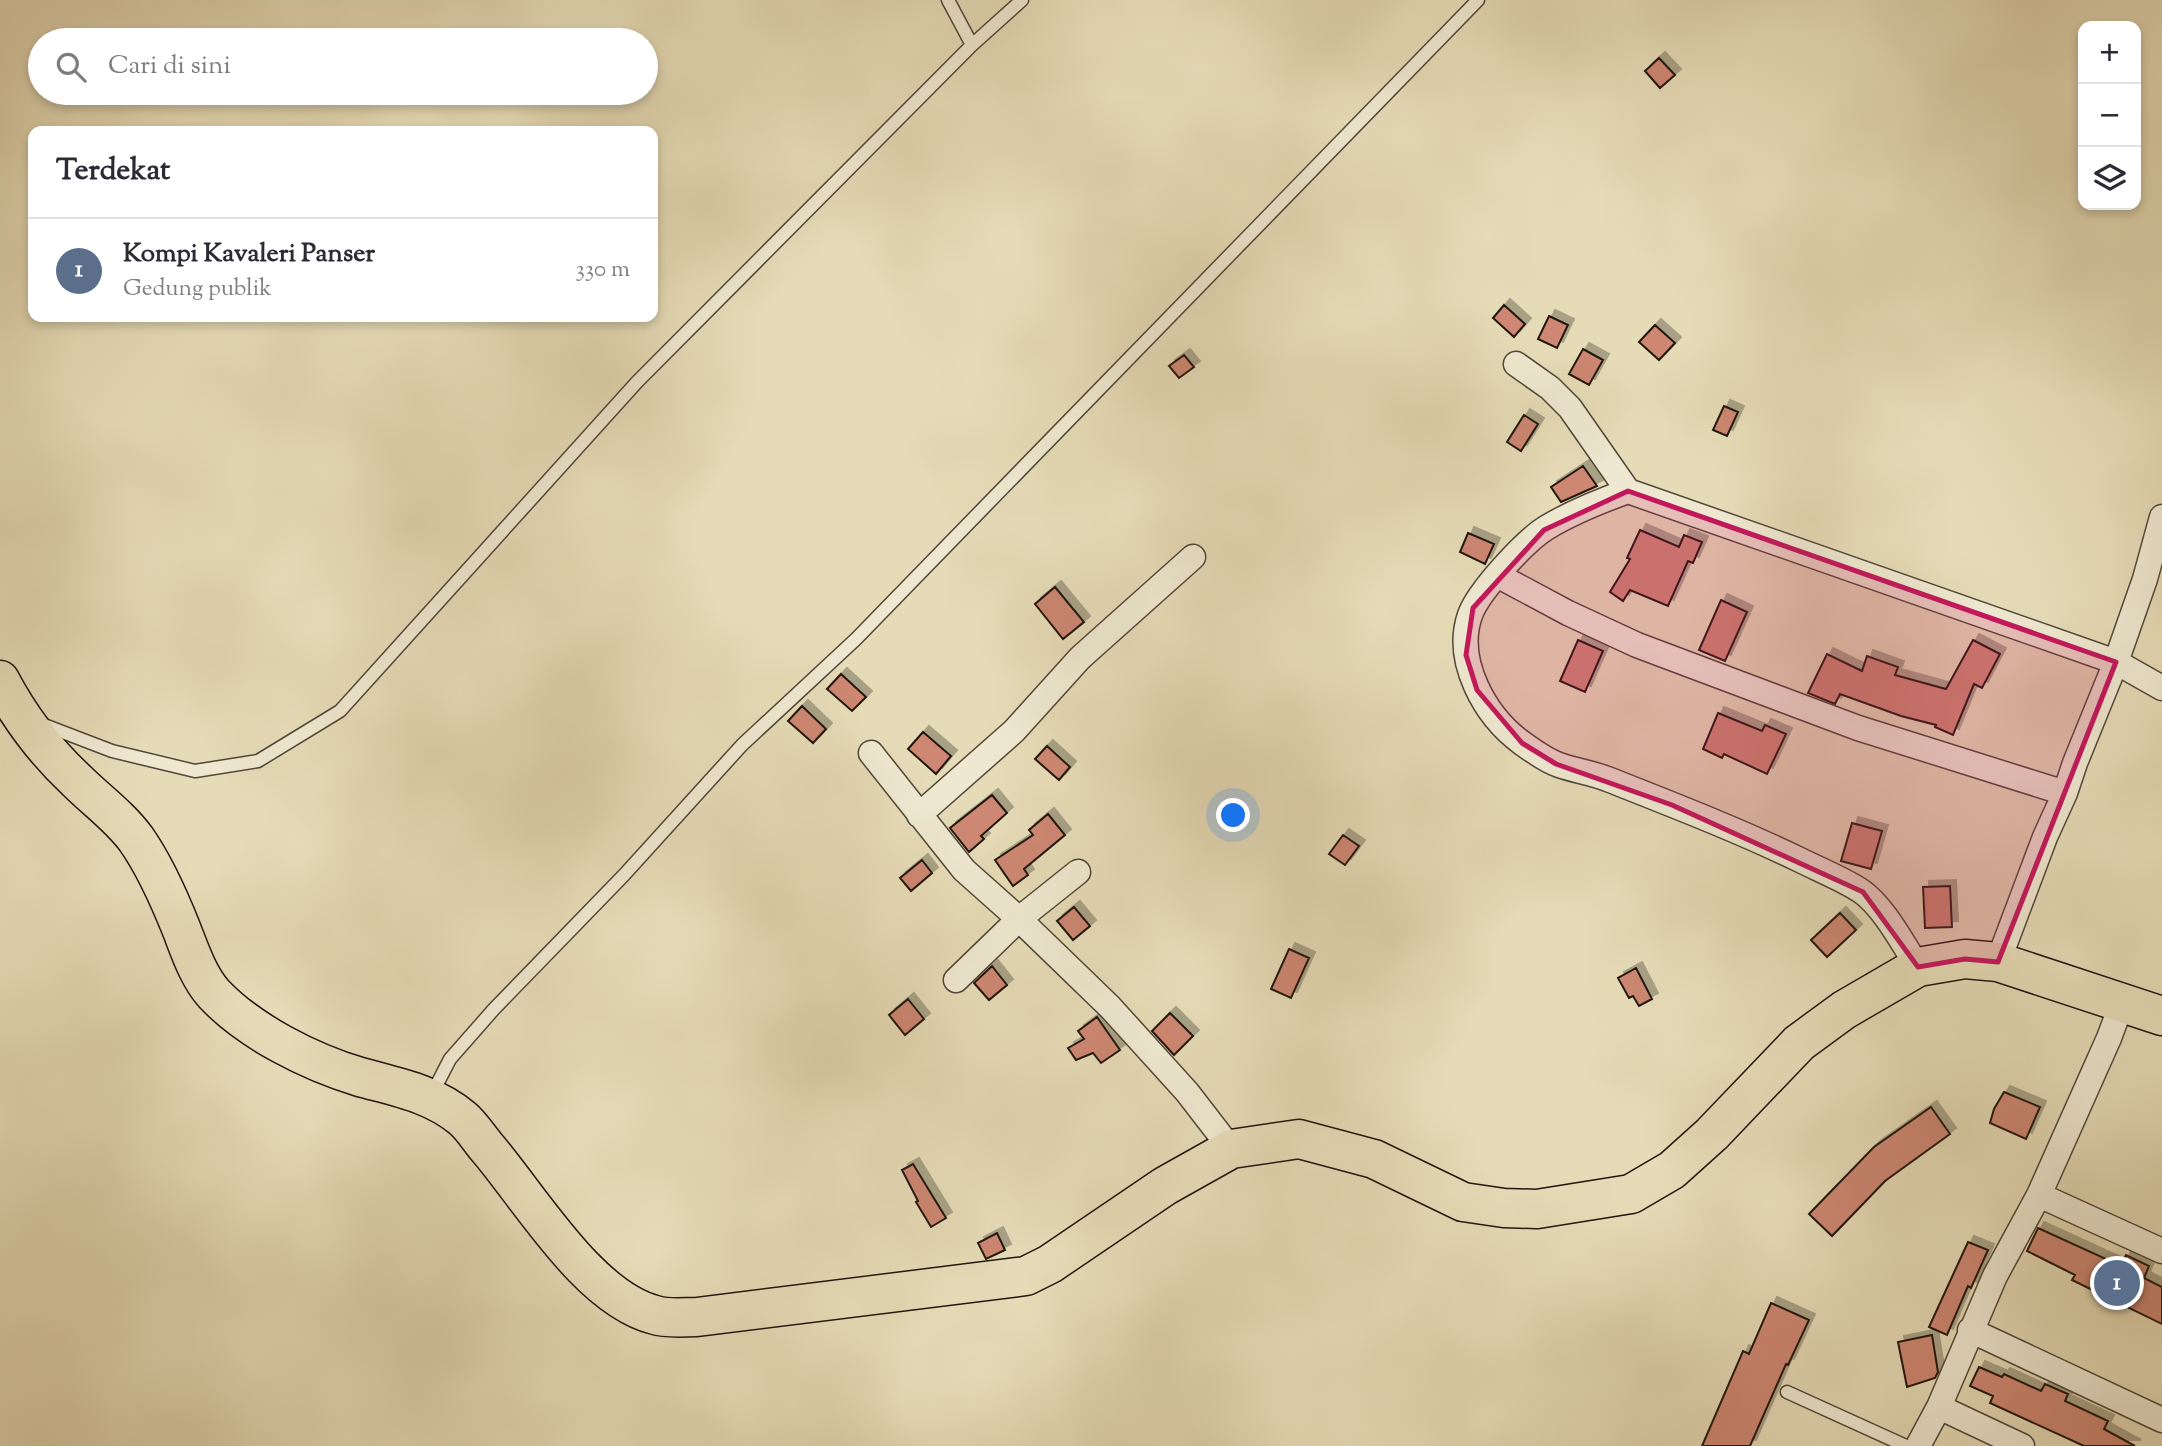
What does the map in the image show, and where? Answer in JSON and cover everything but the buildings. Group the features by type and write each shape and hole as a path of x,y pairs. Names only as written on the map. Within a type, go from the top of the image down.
{"highway":[{"path":"0,680 19,715 44,749 108,808 136,839 162,882 194,962 213,993 272,1039 331,1068 430,1097 463,1118 513,1178 556,1236 611,1294 635,1308 657,1316 697,1317 1026,1276 1050,1264 1165,1186 1231,1149 1300,1139 1374,1159 1463,1202 1504,1208 1537,1209 1631,1194 1672,1170 1712,1134 1799,1043 1844,1010 1918,967 1965,959 1998,962 2162,1016"}],"street":[{"path":"1516,364 1550,388 1570,408 1628,491 2116,662 2162,688"},
{"path":"1628,491 1587,506 1544,530 1497,575 1473,608 1466,627 1466,655 1477,690 1501,725 1522,743 1556,764 1605,778 1672,805 1783,852 1863,892 1888,920 1918,967"},
{"path":"1998,962 2045,836 2065,793 2116,662 2146,579 2162,517"},
{"path":"919,815 1014,731 1080,658 1192,557"},
{"path":"1497,575 1568,613 1637,645 1858,728 2065,793"},
{"path":"871,753 964,870 1070,966 1187,1092 1231,1149"},
{"path":"956,980 1019,919 1078,872"},
{"path":"1918,1446 1939,1407 1995,1276 2039,1195 2122,1003"},
{"path":"2039,1195 2162,1251"},
{"path":"1970,1330 2162,1420"},
{"path":"1939,1407 2022,1446"}],"lane":[{"path":"948,0 972,45"},
{"path":"19,715 112,751 195,771 258,761 340,711 638,382 972,45 1022,0"},
{"path":"430,1097 450,1059 494,1009 624,875 742,745 856,639 1478,0"},
{"path":"1787,1392 1906,1446"}],"highlighted area":[{"path":"1628,491 2116,662 1998,962 1965,959 1918,967 1863,892 1672,805 1556,764 1522,743 1477,690 1466,655 1473,608 1544,530"}],"place":[{"name":"Kompi Kavaleri Panser","path":"2117,1283"}]}
